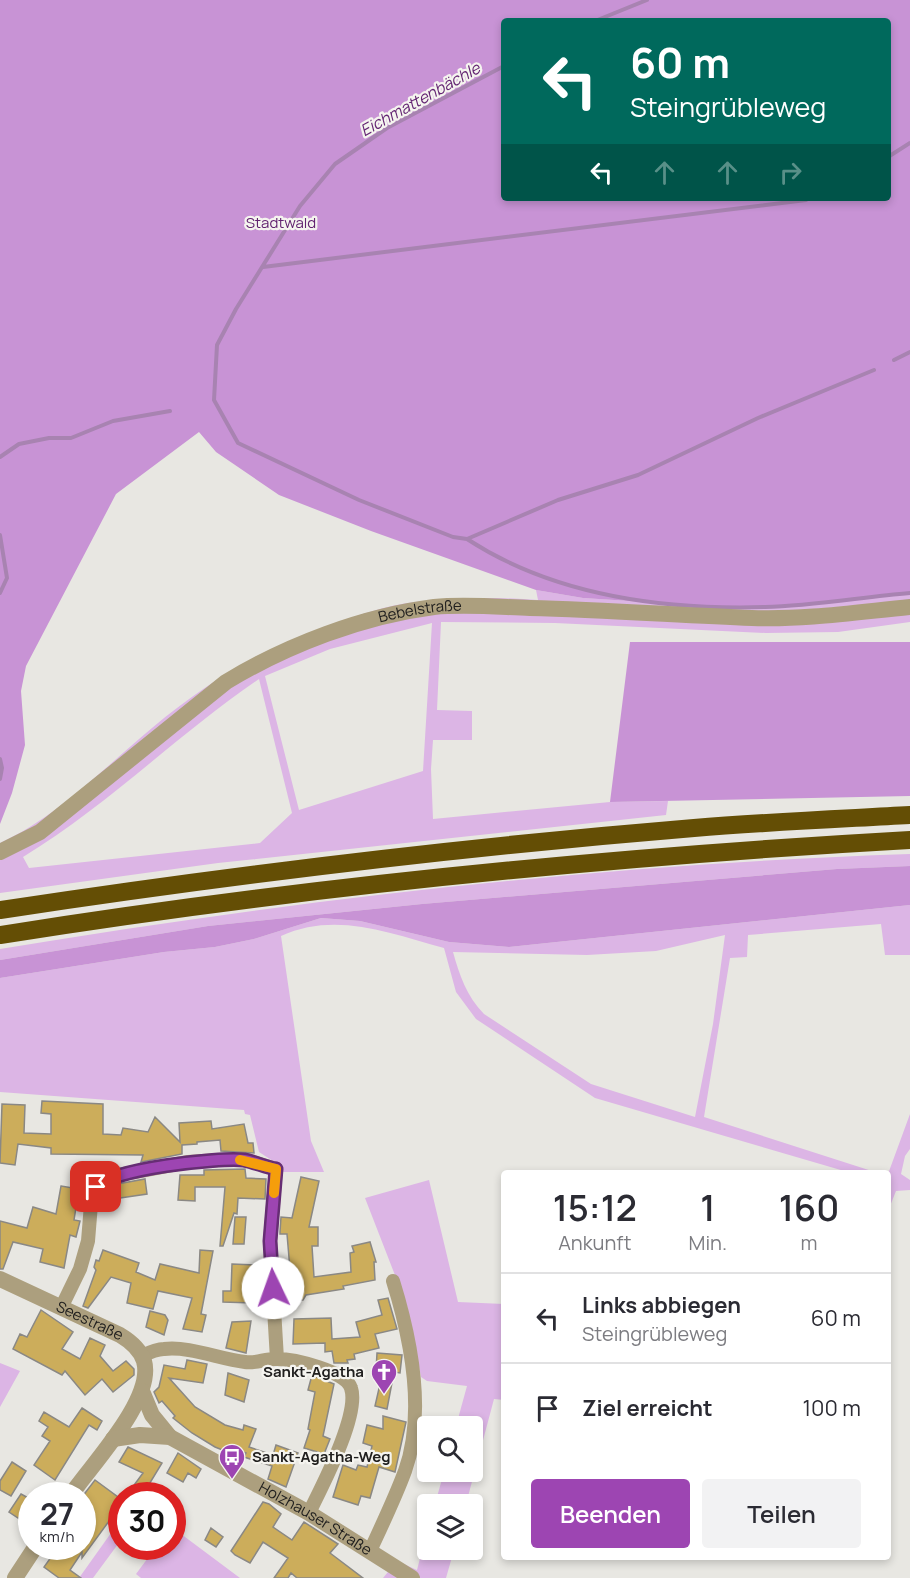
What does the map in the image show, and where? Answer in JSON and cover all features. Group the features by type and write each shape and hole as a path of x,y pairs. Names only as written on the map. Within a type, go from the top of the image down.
{"highway":[{"path":"0,910 161,885 483,847 696,828 910,815"},
{"path":"0,935 214,903 484,870 701,852 910,840"}],"street":[{"name":"Bebelstraße","path":"0,852 40,831 226,682 254,665 377,619 437,607 576,609 754,618 819,616 910,608"},
{"path":"62,1306 81,1269 88,1241 92,1192 98,1184 108,1177 188,1162 246,1160 276,1169 270,1241 277,1359"},
{"name":"Seestraße","path":"0,1279 120,1335 133,1343 142,1356"},
{"path":"370,1551 406,1470 414,1409 409,1338 393,1281"},
{"path":"81,1482 113,1439 142,1391 145,1371 142,1356 164,1349 248,1363 277,1359 328,1370 344,1377 351,1388 352,1401 344,1436 309,1513"},
{"path":"142,1391 152,1415 170,1437"},
{"name":"Holzhauser Straße","path":"113,1439 140,1436 170,1437 309,1513 412,1578"},
{"path":"15,1578 27,1560"}],"shaded area":[{"path":"536,590 583,598 755,609 910,593 910,622 838,632 766,633 555,623 441,622 437,710 472,711 472,740 433,740 431,769 433,819 610,802 668,801 666,815 218,863 0,893 0,843 41,820 60,806 152,728 195,695 259,656 306,635 394,605 461,598 538,600","holes":["432,623 423,771 299,810 265,676 330,649","259,679 292,813 260,843 29,868 23,857 84,816 199,723"]},
{"path":"910,854 910,866 837,869 422,904 208,926 0,960 0,949 226,914 454,886 682,866"},
{"path":"910,905 910,955 885,955 881,924 748,935 747,957 730,958 704,1117 869,1170 841,1170 595,1098 476,1019 456,992 444,948 383,931 342,925 322,925 281,936 311,1141 324,1172 282,1172 276,1163 259,1152 250,1115 245,1114 244,1110 0,1092 0,978 164,952 215,947 254,939 321,918 360,921 449,942 509,947","holes":["725,935 713,1024 695,1117 591,1084 484,1014 464,985 453,952 587,955 656,951"]},
{"path":"910,1114 910,1149 905,1156 901,1174 910,1180 910,1190 896,1191 891,1204 889,1170"},
{"path":"429,1180 458,1302 501,1304 501,1400 494,1399 483,1440 483,1416 459,1416 467,1386 427,1381 421,1377 407,1306 365,1198"},
{"path":"0,1363 20,1371 0,1407"},
{"path":"441,1482 472,1482 469,1494 438,1494"},
{"path":"108,1537 108,1558 93,1578 79,1578 92,1560 96,1560 96,1554"},
{"path":"186,1538 240,1578 141,1578 136,1574 146,1560 186,1560"},
{"path":"420,1560 451,1560 446,1578 383,1578 397,1561 417,1570"}],"green space":[{"name":"Stadtwald","path":"0,0 910,0 910,593 755,609 583,598 536,590 371,531 279,495 216,452 199,432 116,494 26,666 21,691 25,745 12,793 0,824"},
{"path":"630,642 910,642 910,796 610,802"},
{"path":"910,866 910,905 509,947 449,942 360,921 321,918 254,939 215,947 164,952 0,978 0,960 208,926 422,904 837,869"}],"building":[{"path":"42,1101 103,1104 103,1134 121,1135 123,1128 148,1132 155,1117 180,1142 179,1123 211,1121 212,1129 244,1124 248,1143 253,1143 254,1153 221,1151 220,1140 182,1145 182,1154 141,1162 143,1155 51,1154 51,1148 18,1144 15,1165 0,1163 2,1104 25,1105 24,1133 51,1134 51,1114 41,1113"},
{"path":"245,1169 246,1178 266,1179 265,1199 238,1198 237,1214 234,1213 223,1246 220,1246 225,1187 195,1187 195,1201 178,1200 180,1175 204,1175 204,1170"},
{"path":"301,1177 319,1181 309,1227 318,1227 318,1246 312,1246 314,1277 351,1272 350,1253 354,1252 352,1246 370,1242 376,1262 374,1262 375,1280 343,1286 344,1289 306,1295 303,1300 297,1300 292,1293 287,1234 280,1234 280,1232 281,1217 292,1218"},
{"path":"145,1179 147,1194 107,1200 106,1191 112,1185"},
{"path":"61,1186 79,1189 74,1220 80,1221 76,1237 70,1235 64,1268 40,1262 43,1249 13,1242 3,1269 0,1269 0,1221 27,1228 33,1207 56,1214"},
{"path":"235,1217 246,1217 244,1244 233,1244"},
{"path":"103,1250 139,1263 136,1272 155,1280 160,1264 199,1273 200,1250 213,1251 201,1314 206,1315 202,1332 183,1329 192,1298 158,1291 153,1309 127,1303 131,1283 111,1277 88,1308 83,1306 96,1270 94,1267 96,1260 99,1261"},
{"path":"232,1264 255,1265 253,1303 223,1302 223,1291 231,1291"},
{"path":"388,1298 397,1329 375,1334 379,1348 354,1354 355,1359 347,1360 348,1363 334,1363 332,1351 325,1352 325,1343 293,1344 294,1319 331,1318 332,1339 360,1337 356,1322 382,1315 378,1300"},
{"path":"41,1310 73,1332 62,1349 80,1359 90,1338 105,1345 100,1356 113,1371 126,1361 134,1369 134,1375 113,1392 102,1379 85,1395 65,1371 62,1375 13,1349 20,1334 27,1337"},
{"path":"150,1311 165,1315 168,1320 164,1335 146,1327"},
{"path":"251,1321 246,1353 226,1348 232,1322"},
{"path":"377,1353 402,1355 400,1373 394,1372 387,1409 375,1406 383,1371 376,1371"},
{"path":"187,1360 207,1364 203,1383 169,1378 195,1407 225,1425 243,1430 244,1425 256,1429 249,1447 273,1455 276,1445 298,1453 286,1487 268,1479 272,1466 244,1457 246,1453 226,1447 225,1451 215,1447 173,1418 175,1416 162,1401 159,1403 154,1392 159,1387 164,1365 185,1369"},
{"path":"228,1373 249,1380 244,1402 225,1395"},
{"path":"312,1375 334,1384 323,1436 330,1439 324,1454 304,1448 310,1430 308,1429 315,1392 308,1390"},
{"path":"82,1408 102,1421 97,1430 89,1425 55,1480 34,1465 50,1441 42,1436 48,1427 39,1421 44,1412 69,1427"},
{"path":"383,1416 406,1422 395,1472 379,1467 370,1498 361,1496 358,1505 333,1497 343,1465 356,1470 358,1465 367,1467 372,1446 363,1443 367,1425 383,1429"},
{"path":"128,1447 162,1463 150,1482 136,1482 143,1473 119,1462"},
{"path":"178,1453 201,1469 196,1478 188,1473 183,1482 167,1473"},
{"path":"12,1462 26,1471 11,1496 0,1490 0,1481"},
{"path":"95,1480 108,1490 108,1522 96,1539 96,1482 93,1482"},
{"path":"18,1498 18,1518 9,1512"},
{"path":"263,1502 281,1514 273,1527 292,1540 304,1522 338,1544 330,1553 363,1578 297,1578 291,1573 288,1578 274,1578 288,1558 263,1542 250,1563 235,1555 231,1551"},
{"path":"211,1528 223,1537 216,1547 205,1540"},
{"path":"49,1560 77,1560 70,1570 81,1578 59,1578 44,1567"}],"waterway":[{"name":"Eichmattenbächle","path":"602,18 647,0"},
{"path":"501,68 387,128 335,164 300,206 236,309 217,345 214,400 238,443 359,500 453,537 467,539 558,500 638,475 758,418 874,370"},
{"path":"891,155 910,143"},
{"path":"263,267 798,201"},
{"path":"894,360 910,352"},
{"name":"Eichmattenbächle","path":"0,457 19,444 49,438 71,438 113,421 170,411"},
{"name":"Eichmattenbächle","path":"0,535 7,578 0,593"},
{"path":"467,539 500,558 536,574 572,586 649,602 688,606 765,607 910,593"},
{"name":"Eichmattenbächle","path":"0,759 2,768 0,779"}],"slow traffic":[{"path":"240,1160 276,1169 274,1193"}],"place":[{"name":"Sankt-Agatha","path":"384,1395"},
{"name":"Sankt-Agatha-Weg","path":"232,1480"}],"route":[{"path":"96,1187 108,1177 188,1162 246,1160 276,1169 270,1241 273,1288"}]}
